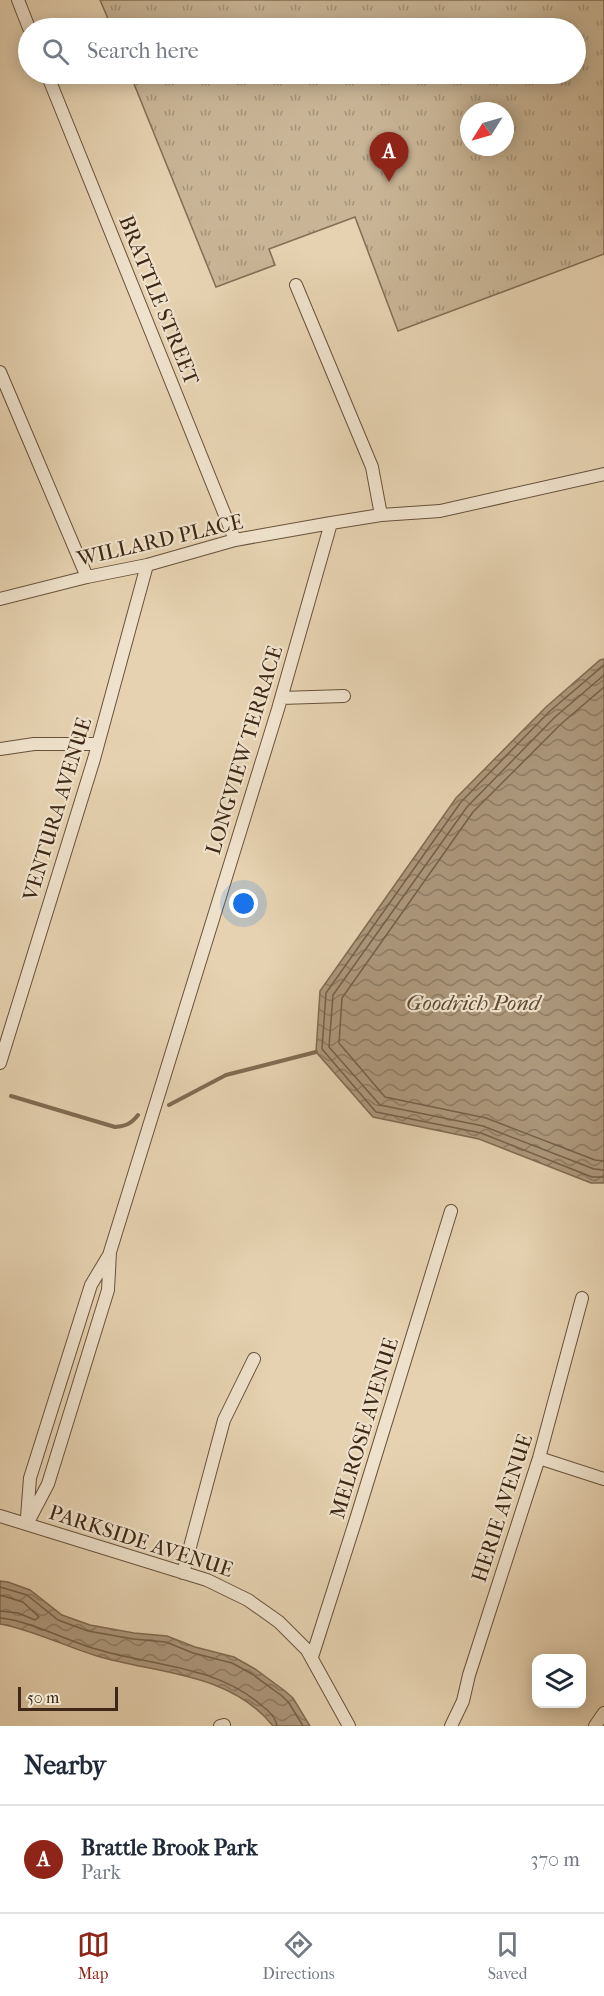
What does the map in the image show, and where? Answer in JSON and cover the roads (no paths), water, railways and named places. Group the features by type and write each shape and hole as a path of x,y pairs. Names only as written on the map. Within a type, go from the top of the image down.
{"street":[{"path":"18,0 25,18"},
{"name":"BRATTLE STREET","path":"51,84 235,540"},
{"path":"296,285 372,467 381,515"},
{"path":"0,372 87,577"},
{"path":"331,523 381,515 440,511 604,474"},
{"name":"WILLARD PLACE","path":"0,599 87,577 147,565 235,540 331,523"},
{"name":"LONGVIEW TERRACE","path":"27,1524 30,1478 91,1285 110,1252 281,698 331,523"},
{"name":"VENTURA AVENUE","path":"0,1063 98,744 147,565"},
{"path":"281,698 344,696"},
{"path":"0,749 34,744 98,744"},
{"name":"MELROSE AVENUE","path":"312,1657 451,1210"},
{"name":"LONGVIEW TERRACE","path":"27,1524 48,1484 108,1290 110,1252"},
{"name":"HERIE AVENUE","path":"450,1726 463,1701 469,1675 539,1458 582,1298"},
{"path":"183,1573 224,1420 254,1359"},
{"path":"539,1458 604,1479"},
{"name":"PARKSIDE AVENUE","path":"0,1516 222,1586 258,1606 290,1631 312,1657 349,1726"},
{"path":"595,1726 604,1713"}],"water":[{"name":"Goodrich Pond","path":"604,659 604,1183 591,1183 479,1139 373,1117 316,1052 320,991 456,798 546,707"},
{"path":"0,1581 30,1590 62,1615 90,1625 167,1636 195,1647 234,1657 255,1669 293,1698 310,1726 273,1726 256,1708 214,1685 97,1656 24,1630 0,1624"}],"waterway":[{"path":"169,1105 226,1075 316,1052"},
{"path":"11,1096 115,1127 128,1124 138,1115"}],"place":[{"name":"Brattle Brook Park","path":"389,182"}]}
